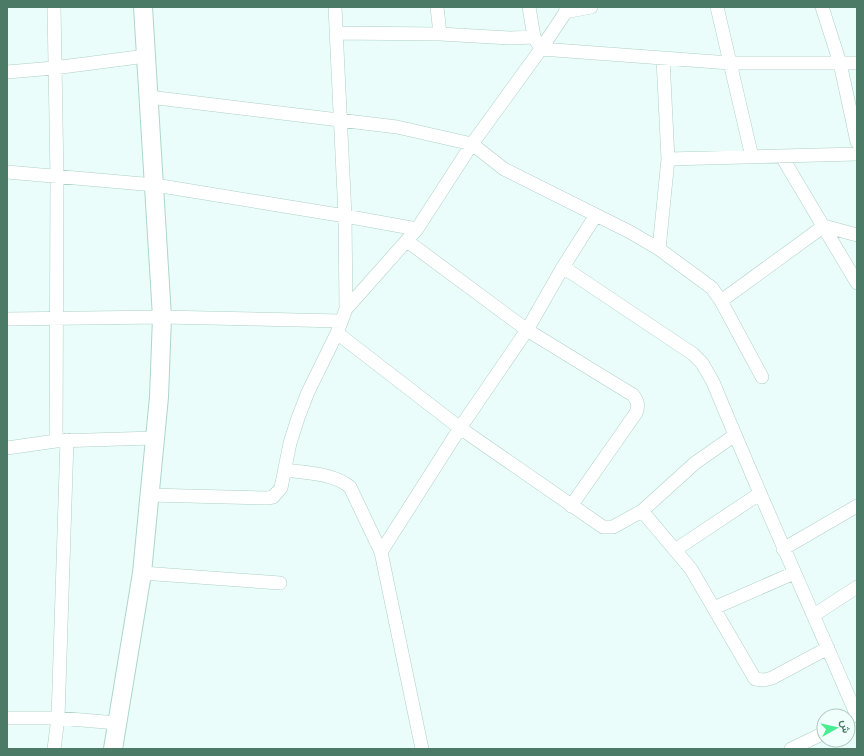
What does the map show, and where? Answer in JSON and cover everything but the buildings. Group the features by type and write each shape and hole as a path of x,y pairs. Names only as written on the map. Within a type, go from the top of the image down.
{"street":[{"path":"54,7 57,177 57,318 61,441 58,718 54,749"},
{"path":"113,749 142,574 160,377 162,316 143,7"},
{"path":"335,7 339,119 345,216 342,321"},
{"path":"437,7 440,34"},
{"path":"529,7 534,37 541,49"},
{"path":"149,495 267,498 278,494 281,488 298,418 308,392 342,321 417,229 472,144 541,49 567,10 591,7"},
{"path":"717,7 752,157"},
{"path":"822,7 840,63 857,142"},
{"path":"336,32 440,34 510,38 534,37"},
{"path":"541,49 730,63 857,63"},
{"path":"7,72 54,68 146,56"},
{"path":"659,249 668,160 663,59"},
{"path":"149,97 397,127 472,144 504,169 596,215 659,249 712,288 722,301 762,377"},
{"path":"668,160 752,157 782,158 857,154"},
{"path":"782,158 857,282"},
{"path":"7,172 155,185 417,229"},
{"path":"381,552 460,428 527,330 563,267 596,215"},
{"path":"824,226 857,235"},
{"path":"722,301 824,226"},
{"path":"407,241 527,330 633,395 637,400 638,407 636,413 571,506"},
{"path":"563,267 694,354 702,363 713,382 783,550 814,615 857,716"},
{"path":"7,319 162,316 342,321 460,428 603,527 612,527 642,511 694,463 734,435"},
{"path":"7,448 61,441 154,438"},
{"path":"285,470 332,477 342,481 350,487 381,552 422,749"},
{"path":"675,550 759,494"},
{"path":"783,550 857,506"},
{"path":"642,511 691,570 755,679 764,680 772,678 828,648"},
{"path":"714,608 794,573"},
{"path":"142,574 280,583"},
{"path":"814,615 857,587"},
{"path":"7,718 58,718 117,724"},
{"path":"791,749 816,737"}]}
